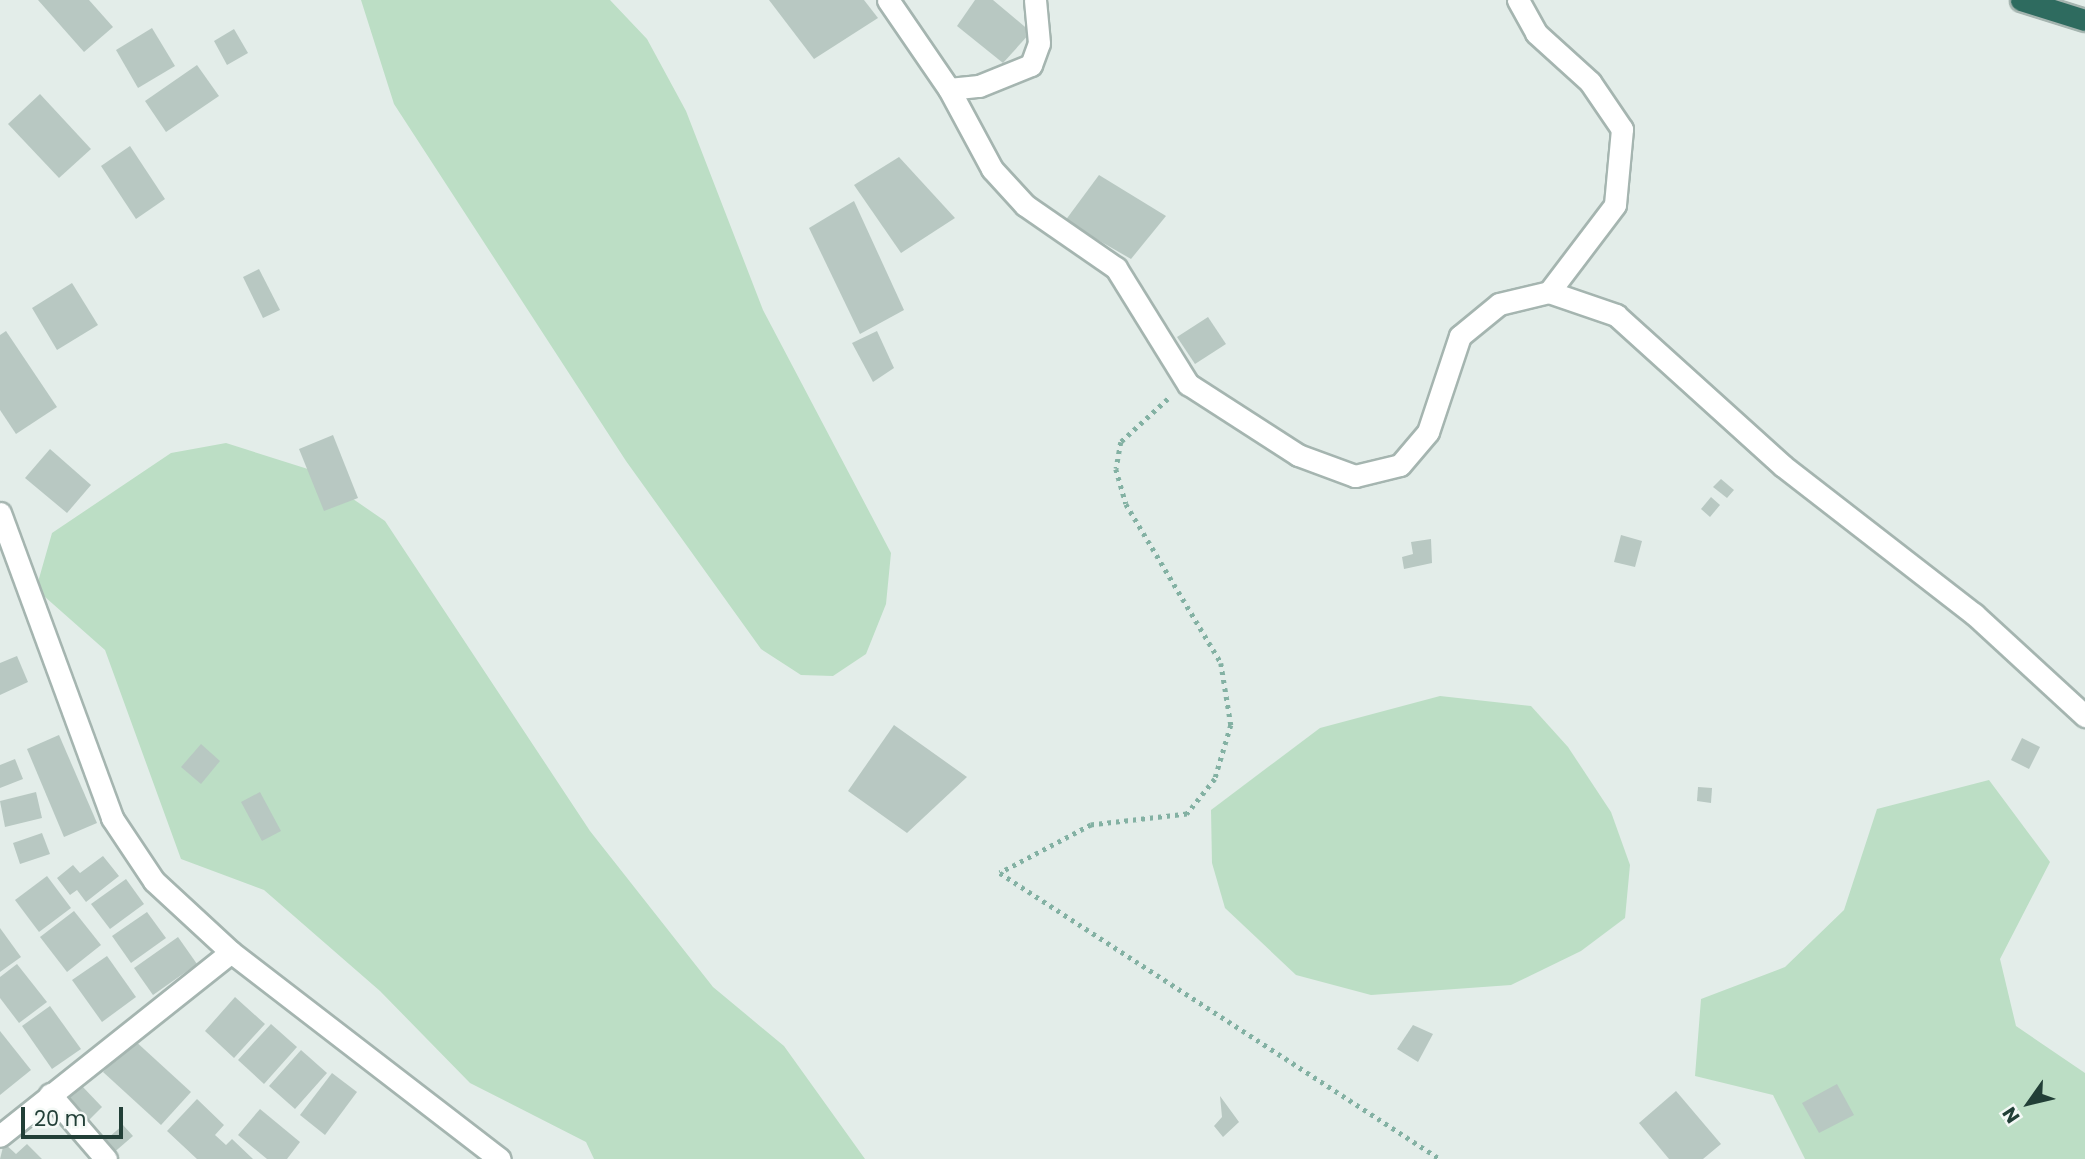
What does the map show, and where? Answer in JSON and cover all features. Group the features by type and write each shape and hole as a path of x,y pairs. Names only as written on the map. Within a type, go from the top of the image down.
{"highway":[{"path":"2021,0 2085,20"}],"street":[{"path":"888,0 949,89 992,169 1026,205 1116,268 1188,384 1298,455 1355,476 1399,465 1428,432 1460,336 1499,304 1549,292 1616,315 1783,466 1974,614 2085,716"},
{"path":"949,89 979,86 1031,65 1039,43 1035,0"},
{"path":"1518,0 1536,33 1590,82 1622,129 1615,205 1549,292"},
{"path":"0,513 112,818 154,881 231,952 495,1158"},
{"path":"0,1136 231,952"},
{"path":"50,1094 106,1159"}],"path":[{"path":"1188,384 1121,442 1116,468 1126,504 1221,663 1231,725 1215,779 1187,814 1091,825 1000,873 1440,1159"}],"green space":[{"path":"361,0 610,0 647,39 686,111 763,310 891,553 886,604 866,654 833,676 801,675 761,649 626,461 394,104"},
{"path":"226,443 311,470 385,521 590,831 713,987 784,1046 865,1159 594,1159 586,1142 470,1083 380,991 264,890 181,859 105,650 36,589 52,533 171,453"},
{"path":"1440,696 1531,706 1568,747 1611,812 1630,865 1625,918 1581,951 1511,985 1371,995 1296,975 1225,908 1212,863 1211,810 1320,728"},
{"path":"1989,780 2050,862 2000,959 2016,1026 2085,1073 2085,1159 1805,1159 1773,1095 1695,1076 1701,999 1785,967 1844,910 1877,809"}],"building":[{"path":"38,0 89,0 113,27 84,52"},
{"path":"769,0 864,0 878,18 814,59"},
{"path":"975,0 993,0 1031,32 1003,63 957,26"},
{"path":"152,28 175,66 138,88 116,50"},
{"path":"234,29 248,53 227,65 214,41"},
{"path":"197,65 219,96 166,132 145,101"},
{"path":"40,94 91,149 59,178 8,124"},
{"path":"130,146 165,199 136,219 101,166"},
{"path":"899,157 955,218 901,253 854,185"},
{"path":"1099,175 1166,216 1131,259 1065,221"},
{"path":"854,201 904,310 860,334 809,228"},
{"path":"259,269 280,310 263,318 243,277"},
{"path":"72,283 98,325 57,350 32,308"},
{"path":"1208,317 1226,344 1195,364 1177,337"},
{"path":"6,331 57,407 16,434 0,410 0,335"},
{"path":"877,331 894,368 873,382 852,343"},
{"path":"333,435 358,498 324,511 299,449"},
{"path":"50,449 91,485 67,513 25,478"},
{"path":"1721,479 1734,490 1727,498 1713,487"},
{"path":"1711,497 1720,505 1710,517 1701,509"},
{"path":"1621,535 1642,541 1635,567 1614,562"},
{"path":"1431,539 1432,563 1404,569 1402,557 1413,554 1411,542"},
{"path":"17,656 28,682 0,695 0,663"},
{"path":"894,725 967,777 907,833 848,791"},
{"path":"59,735 97,823 64,837 27,749"},
{"path":"2022,738 2040,747 2029,769 2011,760"},
{"path":"201,744 220,761 201,784 181,767"},
{"path":"15,759 23,779 0,788 0,765"},
{"path":"1698,787 1712,788 1711,803 1697,801"},
{"path":"36,792 42,818 5,827 0,801"},
{"path":"260,792 281,831 262,841 241,802"},
{"path":"42,833 50,854 20,864 13,843"},
{"path":"103,856 119,876 86,902 77,890 70,895 57,878 73,865 80,873"},
{"path":"47,876 71,908 39,932 15,900"},
{"path":"126,879 144,904 110,929 91,904"},
{"path":"74,911 101,945 67,972 40,937"},
{"path":"147,912 166,938 131,963 112,936"},
{"path":"0,928 21,957 0,972"},
{"path":"178,937 197,964 153,995 134,968"},
{"path":"107,956 136,997 102,1022 72,980"},
{"path":"17,964 47,1002 19,1023 0,998 0,977"},
{"path":"235,997 265,1024 234,1058 205,1031"},
{"path":"50,1006 81,1049 52,1069 22,1026"},
{"path":"271,1024 297,1047 264,1084 238,1060"},
{"path":"1413,1025 1433,1034 1418,1062 1397,1049"},
{"path":"0,1031 31,1070 0,1095"},
{"path":"133,1039 191,1092 161,1125 103,1072"},
{"path":"301,1050 327,1073 295,1109 269,1086"},
{"path":"332,1073 357,1092 325,1135 300,1115"},
{"path":"1837,1084 1854,1115 1819,1133 1802,1103"},
{"path":"81,1085 102,1107 84,1125 63,1104"},
{"path":"1676,1091 1721,1144 1703,1159 1669,1159 1639,1123"},
{"path":"1220,1096 1239,1122 1223,1137 1214,1126 1222,1117"},
{"path":"197,1099 224,1125 215,1135 226,1145 232,1139 253,1159 197,1159 167,1131"},
{"path":"260,1109 300,1142 287,1159 267,1159 238,1135"},
{"path":"123,1125 133,1136 111,1155 101,1144"},
{"path":"4,1143 16,1154 27,1144 42,1159 0,1159"}]}
